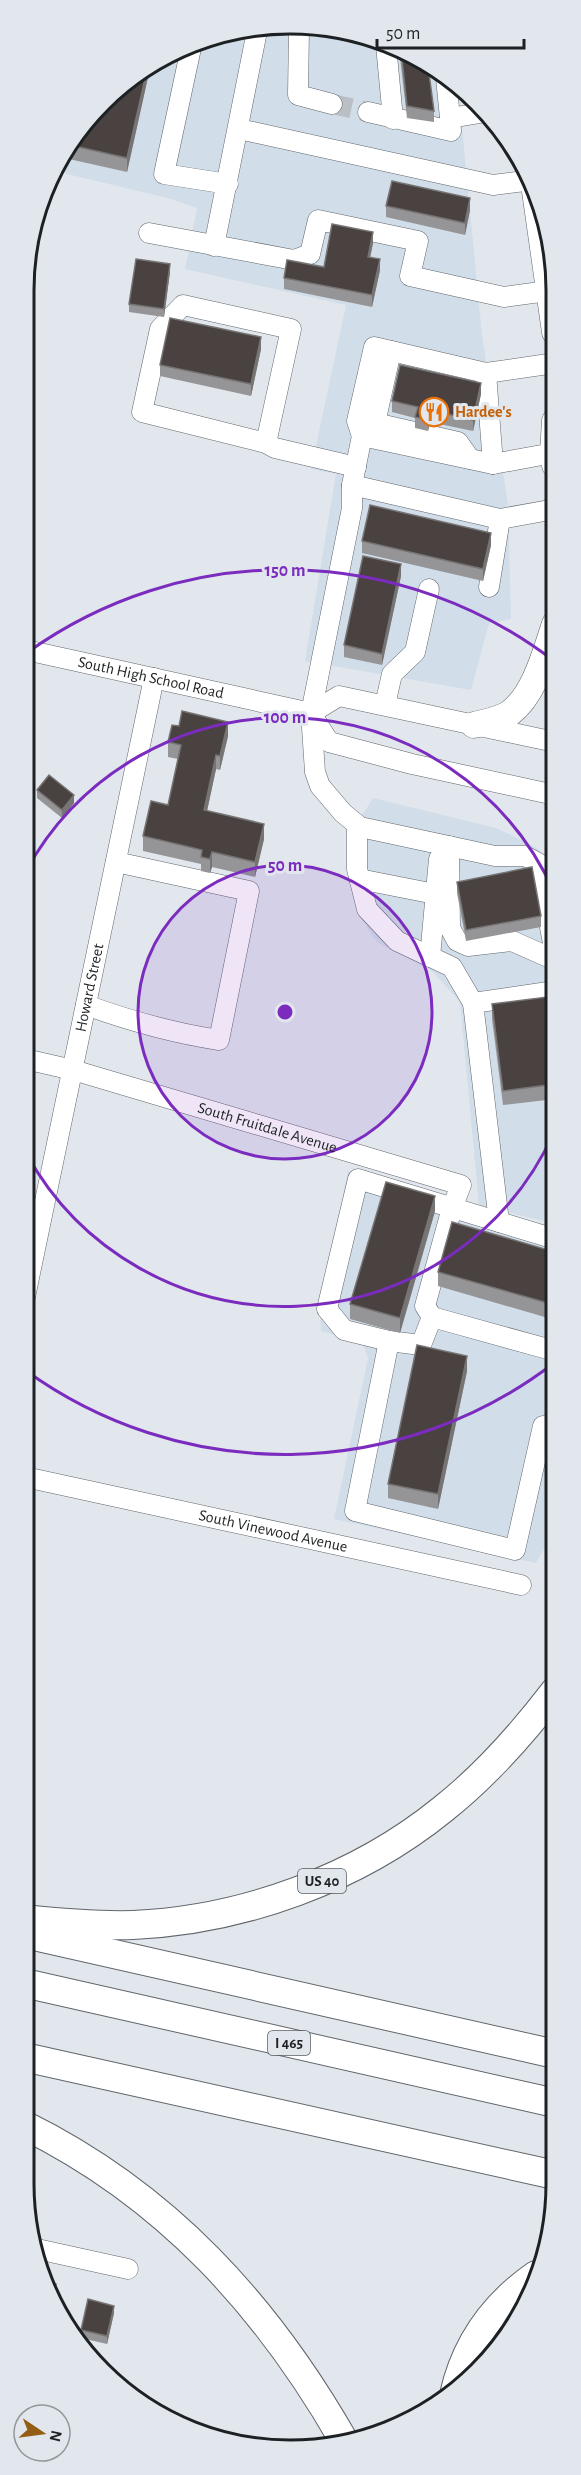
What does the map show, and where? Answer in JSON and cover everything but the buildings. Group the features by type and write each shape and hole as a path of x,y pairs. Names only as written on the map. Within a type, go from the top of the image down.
{"highway":[{"name":"US 40","path":"34,1920 98,1925 179,1920 225,1912 267,1900 336,1875 393,1843 442,1810 504,1752 546,1701"},
{"path":"34,1936 546,2052"},
{"name":"I 465","path":"34,1985 546,2101"},
{"path":"34,2059 546,2173"},
{"path":"34,2130 84,2157 161,2213 234,2283 288,2352 316,2392 341,2436"},
{"path":"458,2378 469,2349 484,2324 502,2304 527,2283"}],"main road":[{"path":"474,724 501,718 521,702 530,690 546,648"}],"street":[{"path":"299,35 298,95 332,104"},
{"path":"214,246 256,37"},
{"path":"189,56 164,174 228,184"},
{"path":"391,58 397,91 393,119"},
{"path":"368,112 451,131 443,106 439,82"},
{"path":"443,106 473,110"},
{"path":"239,129 493,185 522,181"},
{"path":"149,234 294,260 310,254 318,220 418,241 410,276 504,297 546,291"},
{"path":"266,443 291,329 183,305 160,329 142,412 266,443 354,476 500,519 546,511"},
{"path":"546,364 486,372 374,347 357,421 362,435 354,476 352,508 311,713 315,772 320,786 343,813 357,825 495,856 525,856 538,863 546,906"},
{"path":"391,351 375,423 458,442 470,459"},
{"path":"486,372 493,464"},
{"path":"362,435 493,464 546,460"},
{"path":"489,587 500,519"},
{"path":"385,705 392,674 415,652 429,589"},
{"name":"South High School Road","path":"34,652 311,713"},
{"name":"Howard Street","path":"34,1254 154,678"},
{"path":"311,713 339,696 546,740"},
{"path":"311,713 329,742 412,764 546,793"},
{"path":"357,825 357,869 367,909 397,941 452,967 473,1003 499,1222"},
{"path":"430,957 435,894 445,845"},
{"path":"445,845 450,928 457,941 468,946 512,941 546,956"},
{"path":"86,1005 128,1021 185,1035 219,1040 249,891 116,862"},
{"path":"359,879 435,894"},
{"path":"473,1003 546,992"},
{"name":"South Fruitdale Avenue","path":"34,1061 73,1070 461,1185 452,1208"},
{"path":"432,1317 421,1345 389,1341 344,1330 327,1309 358,1179 546,1236"},
{"path":"452,1208 425,1306 432,1317 546,1349"},
{"path":"389,1341 355,1510 515,1550 543,1426 546,1427"},
{"name":"South Vinewood Avenue","path":"34,1479 521,1585"},
{"path":"43,2250 128,2269"}],"shaded area":[{"path":"274,35 307,35 340,39 373,48 404,61 433,78 459,98 482,335 508,504 511,619 489,623 471,690 305,661 336,474 311,469 346,305 185,269 197,208 171,199 63,173 87,135 109,109 148,78 177,61 208,48 241,39"},
{"path":"373,798 496,828 537,848 546,858 546,1222 479,1205 460,1002 433,972 377,942 362,920 347,840"},
{"path":"348,1171 546,1231 546,1545 536,1563 334,1519 368,1358 364,1347 356,1341 321,1331 320,1313"}],"tunnel":[{"path":"332,104 368,112"}],"place":[{"name":"Hardee's","path":"434,412"}]}
